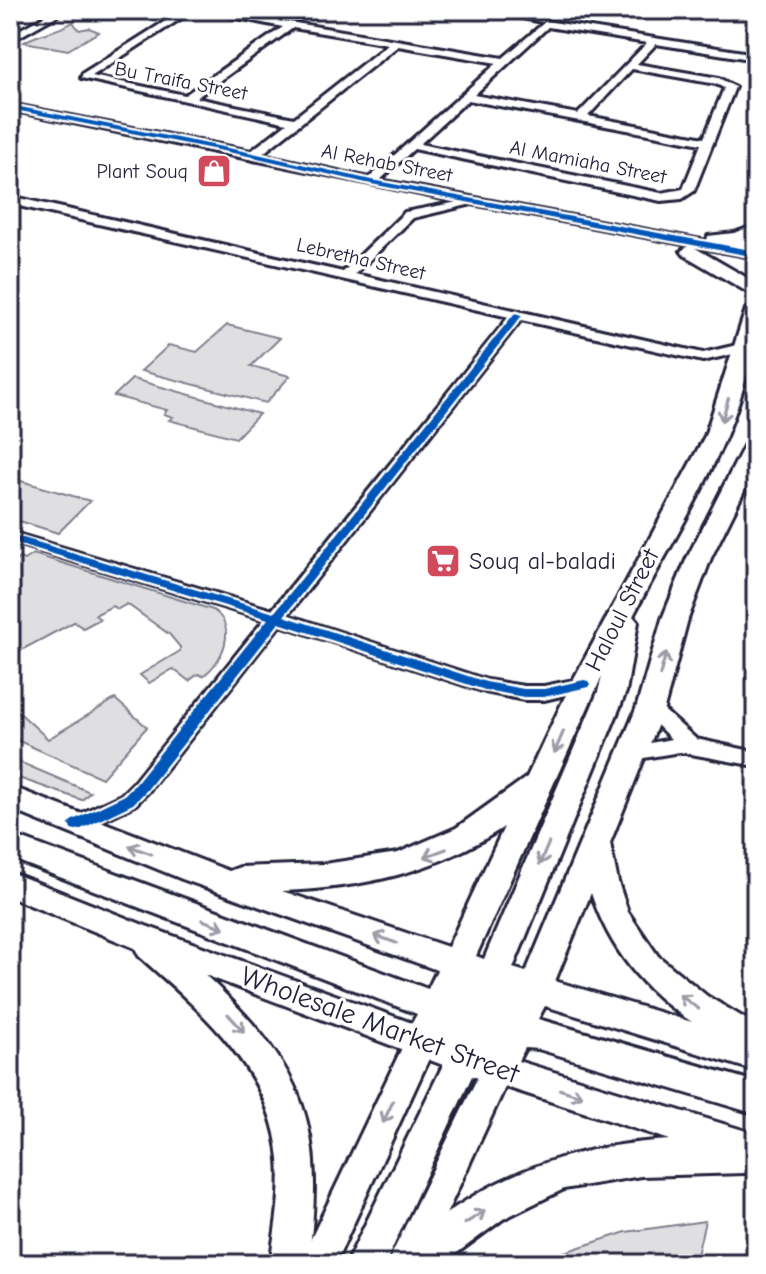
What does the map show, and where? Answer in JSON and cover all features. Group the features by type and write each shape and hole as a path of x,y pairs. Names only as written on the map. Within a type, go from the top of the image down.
{"main road":[{"path":"723,247 756,241"},
{"path":"686,246 756,291"},
{"name":"Haloul Street","path":"421,1041 458,966 584,684 670,516 707,455 725,415 741,348 756,309"},
{"name":"Haloul Street","path":"485,1036 535,991 650,709 675,619 699,558 756,444"},
{"path":"365,1264 485,1036 492,977 612,692 631,595"},
{"path":"221,879 344,876 406,864 480,831 544,777"},
{"path":"10,797 76,825 458,966 756,1056"},
{"path":"595,841 604,892 616,923 635,954 662,982 696,1007 756,1042"},
{"path":"10,846 437,1009 485,1036 574,1043 756,1098"},
{"name":"Wholesale Market Street","path":"10,884 135,935 421,1041 485,1036 756,1154"},
{"path":"135,935 228,1014 256,1046 277,1083 293,1125 298,1161 295,1231 289,1264"},
{"path":"458,966 485,1036"},
{"path":"413,1264 477,1214 542,1180 623,1161 756,1154"}],"street":[{"path":"10,39 62,10"},
{"name":"Bu Traifa Street","path":"189,10 86,78 298,122"},
{"path":"201,10 504,61"},
{"path":"490,10 756,57"},
{"path":"371,182 504,61 551,10"},
{"path":"733,10 756,14"},
{"path":"186,100 292,25"},
{"path":"581,117 656,39"},
{"path":"253,155 396,43"},
{"name":"Al Mamiaha Street","path":"411,145 667,197 688,191 730,94 729,85 630,66"},
{"path":"465,96 707,142"},
{"name":"Al Rehab Street","path":"10,107 538,215 557,223 686,246 756,264"},
{"path":"10,122 30,111"},
{"path":"428,192 434,200 434,211"},
{"name":"Lebretha Street","path":"10,200 703,357 733,379"},
{"path":"347,275 401,220 419,212 475,202"},
{"path":"686,246 736,237 756,229"},
{"name":"Al Rehab Street","path":"686,246 723,247 756,254"},
{"path":"76,825 128,800 141,787 517,316"},
{"name":"Lebretha Street","path":"703,357 741,348"},
{"path":"10,537 504,691 563,690 584,684"},
{"path":"650,709 689,744"},
{"path":"632,753 660,745 689,744 756,759"},
{"path":"405,1264 485,1036"},
{"path":"317,1264 421,1041"}],"shaded area":[{"path":"73,22 79,30 89,28 99,32 68,50 24,42 61,28"},
{"path":"227,325 280,338 251,366 290,376 266,403 141,371 169,345 197,352"},
{"path":"132,379 259,414 236,438 169,420 173,417 164,414 167,410 114,396"},
{"path":"14,479 90,501 58,533 10,518 10,483"},
{"path":"33,554 213,610 225,625 222,653 203,676 198,674 189,681 173,669 149,683 140,675 180,651 180,647 170,635 127,604 118,609 112,606 95,615 100,619 83,628 74,622 10,656 10,568 19,558 24,560"},
{"path":"115,699 147,727 102,778 10,737 10,704 48,739"},
{"path":"10,758 90,792 82,800 10,775"},
{"path":"705,1221 695,1264 547,1264 537,1261 626,1232"}],"cycle path":[{"path":"10,107 253,155 371,182 756,254"},
{"path":"76,825 128,800 141,787 517,316"},
{"path":"10,537 274,617 485,686 544,693 584,684"}],"place":[{"name":"Plant Souq","path":"214,171"},
{"name":"Souq al-baladi","path":"443,561"}]}
